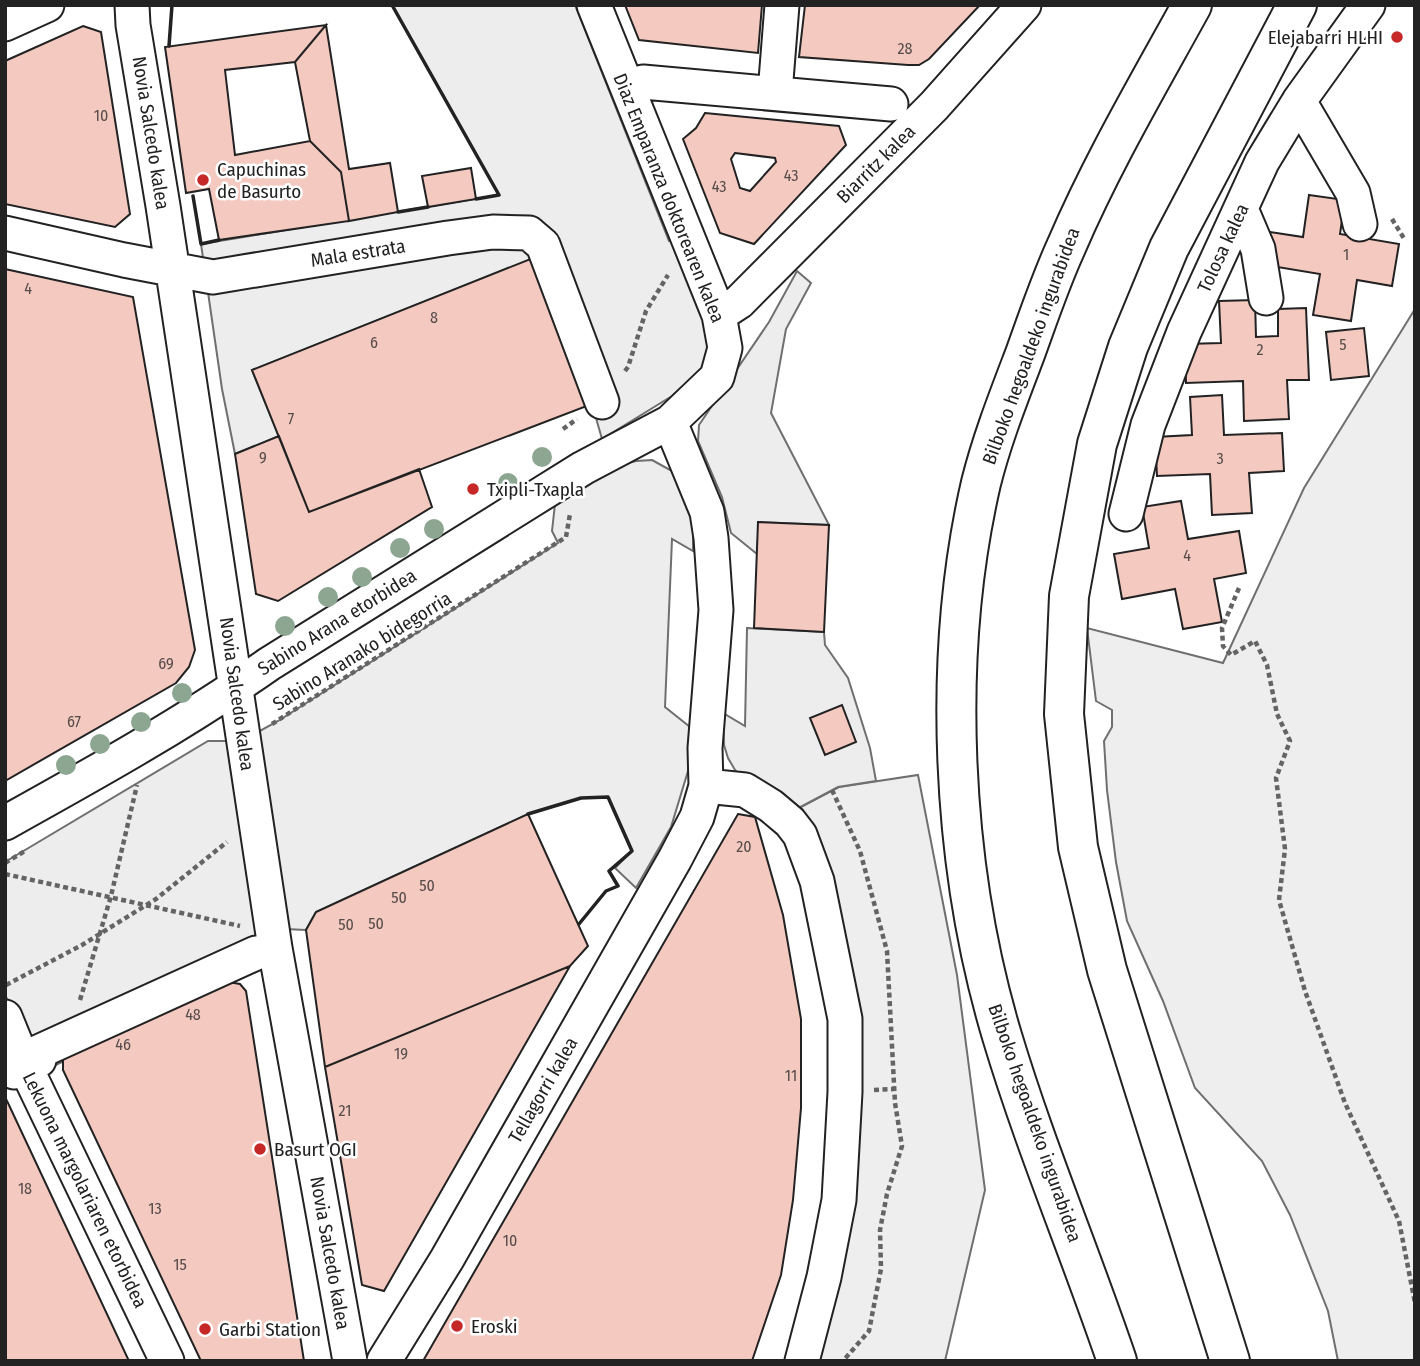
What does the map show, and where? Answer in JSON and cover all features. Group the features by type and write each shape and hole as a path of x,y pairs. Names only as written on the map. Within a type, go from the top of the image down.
{"highway":[{"name":"Bilboko hegoaldeko ingurabidea","path":"1117,1361 1001,1035 978,937 958,779 956,670 968,552 982,482 1002,414 1065,248 1104,167 1192,5"},
{"path":"1230,1361 1107,970 1078,847 1064,714 1069,596 1097,444 1128,347 1169,248 1297,5"}],"street":[{"path":"5,24 47,5"},
{"name":"Diaz Emparanza doktorearen kalea","path":"594,5 719,314 725,348 717,377 670,422"},
{"path":"775,93 782,5"},
{"name":"Biarritz kalea","path":"719,314 739,302 924,116 1024,5"},
{"name":"Tolosa kalea","path":"1126,514 1148,425 1184,332 1262,162 1299,101 1368,5"},
{"name":"Novia Salcedo kalea","path":"126,12 172,269 275,948 350,1361"},
{"path":"643,82 891,104"},
{"path":"1299,101 1353,193 1360,224"},
{"path":"1241,209 1258,249 1266,298"},
{"name":"Mala estrata","path":"5,233 213,276 448,238 494,232 529,233 543,245 601,402"},
{"path":"670,422 706,512 711,538 716,610 701,801 745,790 780,814 800,835 817,881 845,1019 845,1092 839,1200 824,1277 802,1361"},
{"name":"Sabino Arana etorbidea","path":"5,823 143,747 269,664 565,480 614,450 670,422"},
{"name":"Tellagorri kalea","path":"384,1361 447,1259 675,859 701,801"},
{"path":"15,1071 39,1060 36,1053 68,1037 256,953"},
{"name":"Lekuona margolariaren etorbidea","path":"5,1017 15,1071 167,1361"}],"path":[{"path":"564,429 601,402 628,367 646,311 674,265 695,256"},
{"name":"Sabino Aranako bidegorria","path":"242,740 278,721 566,537 573,495 565,480"},
{"path":"1239,587 1222,628 1223,646 1230,654 1255,641 1266,665 1277,715 1290,741 1276,778 1285,849 1279,901 1305,991 1345,1103 1399,1221 1415,1303"},
{"path":"68,1037 111,896 137,784 125,791"},
{"path":"5,986 100,934 148,904 256,818"},
{"path":"5,863 29,849"},
{"path":"5,874 250,928 256,953"}],"shaded area":[{"path":"392,5 575,5 669,241 677,238 714,353 699,372 672,396 602,439 592,404 533,259 252,370 279,436 235,454 222,389 201,244 499,195"},
{"path":"797,271 811,283 786,329 771,413 829,525 759,522 757,554 731,533 722,497 698,441 699,425 769,322"},
{"path":"1415,309 1415,1361 1338,1361 1328,1311 1290,1215 1262,1161 1195,1088 1163,1001 1127,921 1107,790 1104,741 1112,727 1112,710 1096,701 1087,628 1223,663 1304,488"},
{"path":"652,460 672,471 693,515 693,551 672,539 665,707 690,727 688,771 671,827 636,888 615,868 632,851 608,797 581,798 528,814 316,912 306,930 285,929 249,737 558,543 552,531 555,504 613,467"},
{"path":"747,628 824,632 825,645 848,678 870,748 876,781 838,787 793,811 743,779 735,770 724,745 723,713 745,726"},
{"path":"208,741 233,741 269,965 63,1055 62,1062 37,1074 5,994 5,862"},
{"path":"918,775 957,975 985,1190 945,1361 807,1361 850,1139 793,811 839,787"}],"building":[{"path":"625,5 762,5 758,53 639,40"},
{"path":"805,5 980,5 929,59 919,65 908,65 799,57"},
{"path":"326,25 295,62 225,70 235,155 310,141 341,172 349,221 219,240 209,189 186,193 165,47"},
{"path":"326,25 349,169 390,163 398,212 349,221 341,172 310,141 295,62"},
{"path":"83,26 101,32 130,214 115,227 5,204 5,61"},
{"path":"705,113 839,126 846,145 754,244 720,233 683,139 696,128","holes":["735,153 775,158 776,162 750,191 740,188 731,159"]},
{"path":"471,168 476,199 428,207 422,176"},
{"path":"1309,195 1345,200 1340,234 1399,244 1392,286 1357,280 1351,321 1313,315 1320,274 1265,265 1270,232 1303,237"},
{"path":"533,258 592,404 309,512 252,370"},
{"path":"5,269 133,297 195,650 189,667 176,683 5,781"},
{"path":"1255,300 1256,337 1278,336 1278,309 1306,308 1309,380 1287,380 1289,419 1244,421 1243,381 1186,383 1185,344 1221,343 1219,301"},
{"path":"1364,328 1369,376 1331,380 1326,332"},
{"path":"1222,395 1224,435 1282,433 1284,471 1249,473 1252,513 1212,515 1210,474 1157,476 1155,437 1192,435 1190,397"},
{"path":"279,436 309,512 419,469 432,507 278,601 256,594 235,454"},
{"path":"1181,501 1188,539 1239,531 1246,573 1214,579 1222,622 1183,629 1175,589 1122,599 1114,554 1149,548 1142,507"},
{"path":"758,522 829,525 824,632 754,628"},
{"path":"842,705 856,742 825,755 810,718"},
{"path":"528,814 588,946 570,966 325,1067 306,930 316,912"},
{"path":"738,814 755,817 783,915 801,1019 801,1108 793,1200 781,1275 752,1361 423,1361"},
{"path":"570,966 384,1291 362,1285 325,1067"},
{"path":"228,982 240,984 246,991 304,1361 201,1361 63,1070 63,1055"},
{"path":"5,1097 8,1103 129,1361 5,1361"}],"wall":[{"path":"169,46 172,5"},
{"path":"392,5 499,195 476,199"},
{"path":"193,196 201,244 219,240"},
{"path":"398,212 428,207"},
{"path":"528,814 581,798 608,797 632,851 609,871 618,886 606,891 579,924"}],"place":[{"name":"Elejabarri HLHI","path":"1397,37"},
{"name":"Capuchinas de Basurto","path":"203,180"},
{"name":"Txipli-Txapla","path":"473,489"},
{"name":"Basurt OGI","path":"260,1149"},
{"name":"Eroski","path":"457,1326"},
{"name":"Garbi Station","path":"205,1329"}]}
